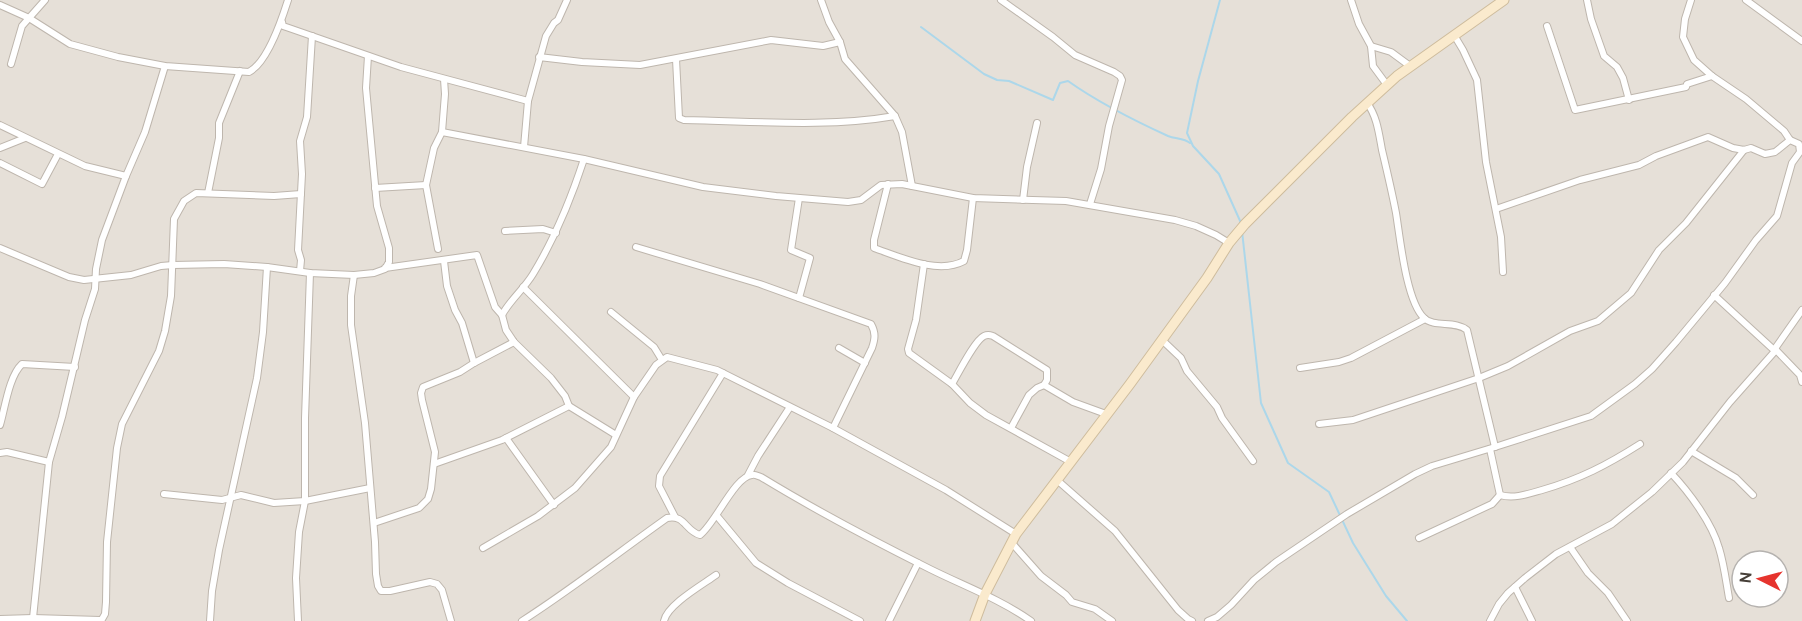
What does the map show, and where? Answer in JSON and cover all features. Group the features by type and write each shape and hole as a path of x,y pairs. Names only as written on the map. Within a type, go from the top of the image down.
{"main road":[{"path":"975,621 985,594 1014,538 1162,340 1229,243 1245,224 1387,85 1410,66 1504,0"}],"street":[{"path":"11,64 22,26 45,0"},
{"path":"0,5 28,18 70,44 118,57 165,66 249,72 255,69 282,22 288,0"},
{"path":"524,147 528,101 539,57 546,36 558,20 567,0"},
{"path":"821,0 845,59 895,116 902,132 912,186"},
{"path":"1001,0 1075,55 1120,76 1122,81 1109,126 1101,169 1090,204"},
{"path":"1351,0 1359,24 1371,46 1373,66 1387,85"},
{"path":"1587,0 1604,56 1617,67 1623,78 1629,100"},
{"path":"1208,621 1217,617 1231,605 1254,580 1276,562 1347,514 1415,474 1432,466 1591,416 1652,369 1725,283 1756,240 1777,216 1792,163 1801,148 1746,99 1712,76 1694,60 1683,38 1685,19 1691,0"},
{"path":"1746,0 1802,41"},
{"path":"282,22 283,26 401,67 528,101"},
{"path":"1547,26 1575,110 1686,87 1687,84 1712,76"},
{"path":"1454,35 1477,80 1486,162 1501,237 1503,272"},
{"path":"300,271 298,250 302,174 300,141 307,117 312,36"},
{"path":"539,57 640,64 771,40 824,46 840,42"},
{"path":"1371,46 1391,52 1410,66"},
{"path":"368,56 366,88 375,188 377,206 389,248 389,262 385,268"},
{"path":"676,59 679,118 684,120 836,123 895,116"},
{"path":"33,618 49,462 95,289 96,269 102,240 126,176 146,132 165,66"},
{"path":"208,193 219,138 219,123 240,71"},
{"path":"438,249 426,185 434,148 442,132 444,79"},
{"path":"1367,103 1374,114 1396,213 1409,287 1419,312 1425,319 1464,327 1467,330 1479,378 1500,495"},
{"path":"1023,200 1027,167 1037,123"},
{"path":"0,125 85,166 126,176"},
{"path":"442,132 584,159 703,187 799,198 832,201 861,200 875,188 888,184 902,184 973,198 1090,204 1175,220 1196,226 1229,243"},
{"path":"1496,209 1580,180 1639,165 1708,136 1733,148 1744,150 1751,148 1766,154 1775,152 1790,140"},
{"path":"0,148 25,138"},
{"path":"1319,424 1353,420 1479,378 1508,366 1570,331 1598,321 1631,293 1659,250 1686,223 1744,150"},
{"path":"0,163 42,184 58,154"},
{"path":"502,315 506,307 532,277 556,233 584,159"},
{"path":"888,184 873,246 924,264 950,266 964,261 973,198"},
{"path":"375,188 426,185"},
{"path":"0,619 100,620 105,614 111,493 122,424 159,351 165,331 171,296 174,219 178,209 196,193 274,196 301,194"},
{"path":"799,198 791,250 810,258 799,298"},
{"path":"505,231 543,230 556,233"},
{"path":"636,247 760,284 871,324 875,330 875,339 833,428"},
{"path":"0,248 69,277 84,280 131,276 161,266 224,264 354,275 374,273 385,268 477,255 495,308 502,315 506,330 514,342 551,378 565,396 569,406 616,435"},
{"path":"444,261 447,286 462,323 474,363"},
{"path":"924,264 909,353 952,384 970,403 986,415 1071,462"},
{"path":"210,621 212,591 257,378 263,333 267,267"},
{"path":"298,621 296,578 298,543 305,501 310,273"},
{"path":"354,275 351,325 365,423 378,586 381,591 429,582 437,584 442,590 451,621"},
{"path":"523,287 634,396"},
{"path":"1714,295 1775,350 1800,375 1802,382"},
{"path":"1490,621 1499,604 1515,586 1556,554 1612,524 1652,492 1683,462 1775,350 1802,310"},
{"path":"611,312 654,347 662,360"},
{"path":"1299,368 1351,358 1425,319"},
{"path":"952,384 977,342 983,336 988,335 1047,370 1048,376 1044,385 1029,395 1011,428"},
{"path":"1162,340 1181,358 1187,371 1217,407 1222,418 1253,461"},
{"path":"374,523 418,508 428,499 432,489 435,452 422,400 423,387 460,372 514,342"},
{"path":"840,348 865,363"},
{"path":"483,548 554,506 575,488 611,447 634,396 651,372 667,357 723,373 833,428 945,490 1014,538 1041,576 1072,602 1095,609 1112,621"},
{"path":"0,425 10,388 22,364 75,367"},
{"path":"675,517 659,486 660,476 723,373"},
{"path":"1044,385 1073,402 1107,414"},
{"path":"434,464 506,438 569,406"},
{"path":"522,621 555,600 668,518 680,519 694,534 700,535 717,516 731,492 748,475 790,407"},
{"path":"506,438 554,506"},
{"path":"1500,495 1517,496 1572,481 1611,462 1640,444"},
{"path":"0,445 3,453 49,462"},
{"path":"1691,451 1736,478 1753,495"},
{"path":"1671,473 1690,493 1719,546 1729,598"},
{"path":"748,475 754,474 761,477 814,509 918,563 985,594 1031,621"},
{"path":"1057,480 1115,531 1178,610 1192,621"},
{"path":"164,494 222,500 241,495 274,503 305,501 370,488"},
{"path":"1419,538 1492,504 1500,495"},
{"path":"717,516 756,563 788,583 860,621"},
{"path":"1570,547 1588,573 1608,593 1627,621"},
{"path":"889,621 918,563"},
{"path":"664,621 665,614 675,605 716,575"},
{"path":"1515,586 1532,621"}],"shaded area":[{"path":"0,0 1802,0 1802,621 0,621"}],"waterway":[{"path":"1220,0 1198,81 1187,133 1193,146 1219,174 1241,223"},
{"path":"921,27 984,74 997,80 1009,81 1053,100 1060,83 1068,81 1129,117 1168,136 1190,143"},
{"path":"1242,231 1261,403 1288,463 1329,492 1353,543 1386,596 1407,621"}]}
